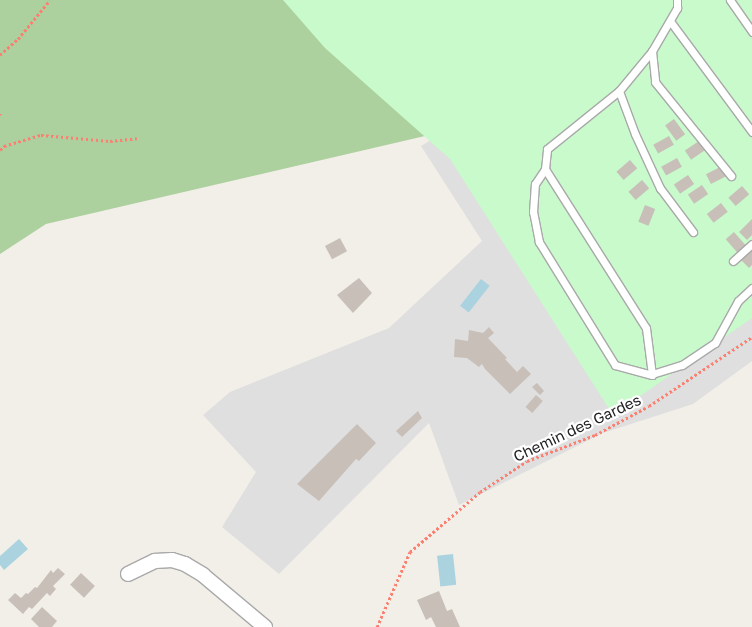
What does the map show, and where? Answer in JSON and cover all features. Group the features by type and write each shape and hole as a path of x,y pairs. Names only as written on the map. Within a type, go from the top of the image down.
{"street":[{"path":"128,574 155,561 172,560 186,564 203,574 264,627"}],"lane":[{"path":"677,0 677,8 652,51 619,91 547,149 545,169 536,184 534,212 538,242 615,365 652,374 682,365 715,343 738,301 752,288"},
{"path":"730,0 752,32"},
{"path":"670,21 752,132"},
{"path":"652,51 654,82 731,176"},
{"path":"619,91 635,134 660,188 693,232"},
{"path":"545,169 646,328 652,374"},
{"path":"734,262 752,244"}],"path":[{"path":"0,56 18,40 50,0"},
{"path":"0,150 4,146 41,135 110,141 137,138"},
{"name":"Chemin des Gardes","path":"377,627 410,552 480,492 527,461 595,435 649,406 752,337"}],"shaded area":[{"path":"752,0 752,361 693,404 603,433 459,505 429,423 279,574 222,527 256,472 203,415 230,392 389,328 482,241 421,146 625,22"}],"green space":[{"path":"0,0 601,0 468,126 46,224 0,254"},
{"path":"283,0 752,0 752,318 613,415 450,159 325,48"}],"water":[{"path":"481,279 490,286 469,313 460,306"},
{"path":"19,539 28,549 4,570 0,565 0,556"},
{"path":"453,554 456,585 440,587 437,556"}],"building":[{"path":"674,119 685,134 676,141 665,125"},
{"path":"669,136 674,145 658,153 653,145"},
{"path":"699,141 705,150 691,160 685,151"},
{"path":"677,158 682,167 666,175 661,167"},
{"path":"630,160 637,168 624,180 616,172"},
{"path":"722,166 727,176 711,184 706,174"},
{"path":"688,175 694,184 680,194 674,185"},
{"path":"642,180 649,188 636,200 628,192"},
{"path":"702,185 708,194 694,204 688,195"},
{"path":"742,186 749,194 736,206 728,198"},
{"path":"721,203 728,212 714,223 707,214"},
{"path":"645,205 655,209 648,226 638,222"},
{"path":"752,219 752,235 747,240 739,232"},
{"path":"734,232 746,246 738,253 726,239"},
{"path":"340,238 347,251 332,259 325,246"},
{"path":"752,250 752,265 749,268 741,260"},
{"path":"359,278 372,293 353,313 337,295"},
{"path":"489,327 494,333 488,338 507,358 505,359 517,372 523,366 531,374 510,394 482,364 479,367 467,358 454,357 455,339 468,341 469,330 483,333"},
{"path":"537,383 544,391 540,395 532,387"},
{"path":"536,395 543,401 532,413 526,407"},
{"path":"418,411 422,418 402,437 396,431"},
{"path":"357,424 376,443 359,461 356,459 319,501 297,484"},
{"path":"58,568 65,574 53,586 56,589 50,596 47,593 32,609 29,607 23,614 8,600 15,593 21,598 26,593 28,594 35,587 37,588 51,570 53,573"},
{"path":"81,573 95,586 84,598 70,585"},
{"path":"439,591 447,611 452,609 460,627 436,627 431,617 426,620 417,600"},
{"path":"42,607 57,621 52,627 39,627 31,619"}]}
